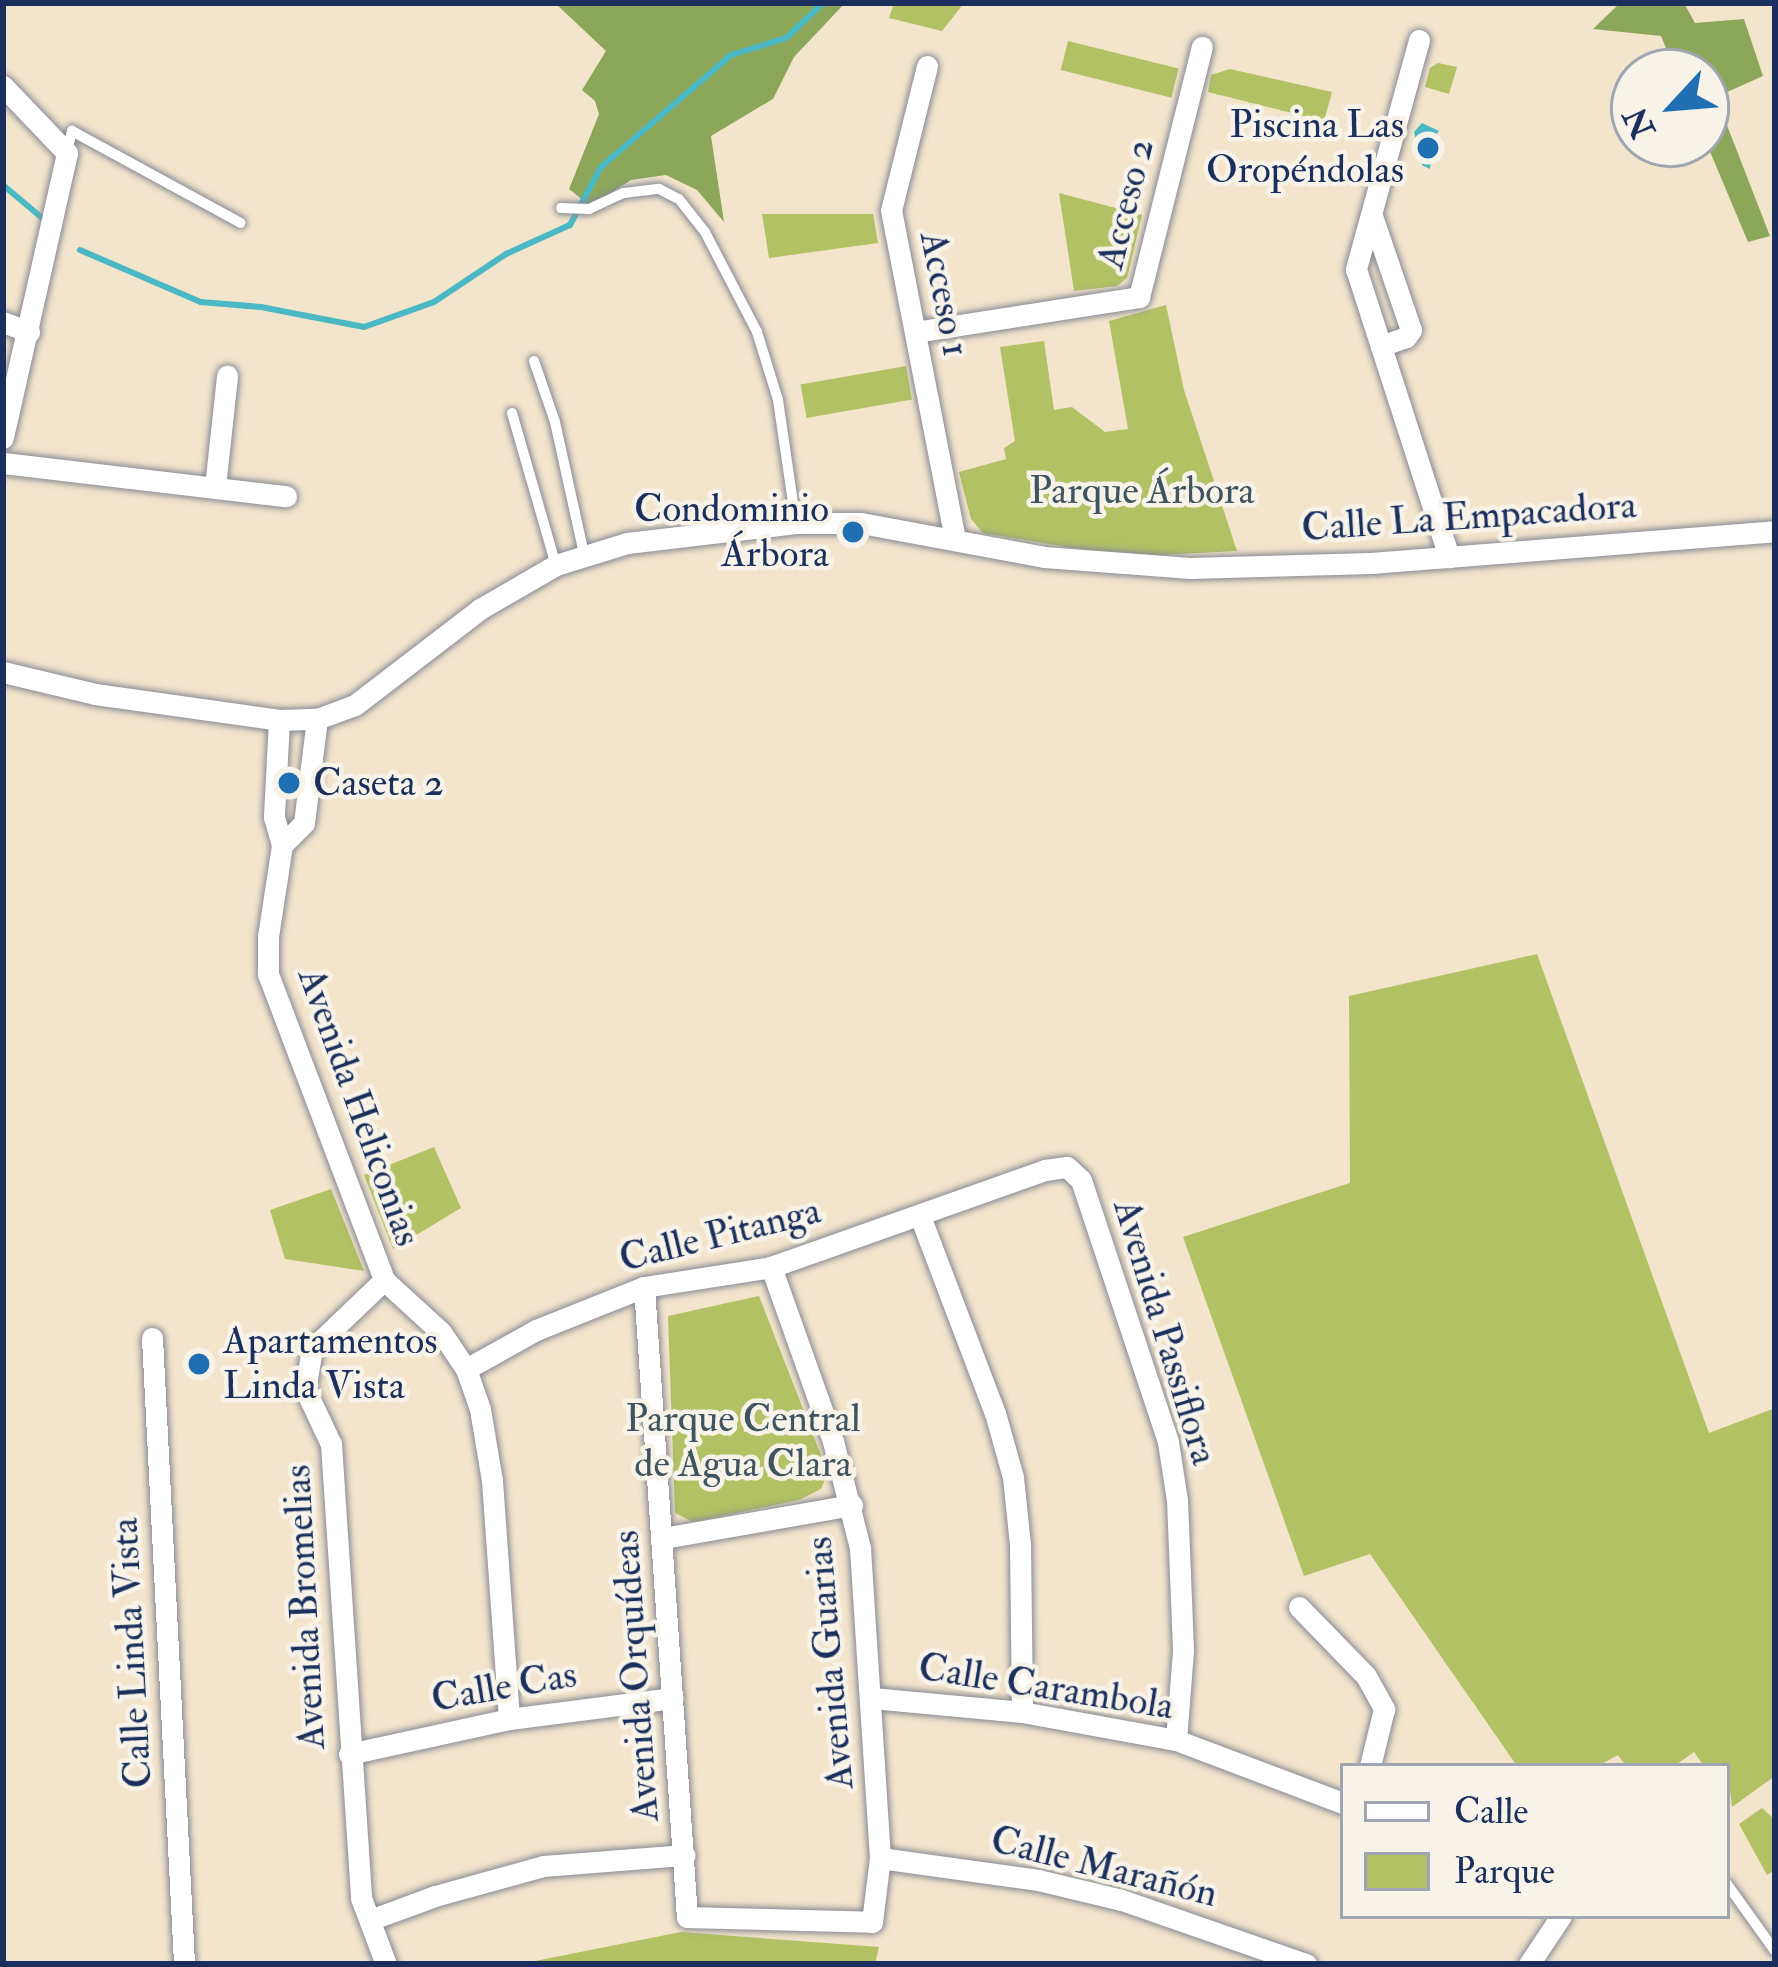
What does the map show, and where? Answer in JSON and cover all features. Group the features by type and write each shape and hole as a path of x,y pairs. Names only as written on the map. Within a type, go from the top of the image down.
{"street":[{"path":"1419,40 1357,269 1449,557"},
{"name":"Acceso 2","path":"915,332 1139,297 1202,47"},
{"name":"Acceso 1","path":"927,66 891,211 955,539"},
{"path":"3,86 67,153 3,438"},
{"path":"1372,216 1411,330 1381,346"},
{"path":"3,322 29,332"},
{"path":"215,487 227,376"},
{"path":"3,464 286,496"},
{"name":"Calle La Empacadora","path":"3,672 95,694 278,720 317,719 356,705 481,609 556,565 659,538 796,523 861,523 1044,557 1145,567 1449,557 1775,531"},
{"name":"Avenida Heliconias","path":"282,844 304,823 317,719"},
{"name":"Avenida Heliconias","path":"278,720 274,817 282,844 268,936 268,974 385,1280 441,1332 466,1369 480,1408 492,1481 509,1719"},
{"name":"Calle Pitanga","path":"466,1369 536,1330 644,1287 771,1267 1045,1170 1067,1167"},
{"name":"Avenida Passiflora","path":"1067,1167 1081,1180 1168,1442 1177,1500 1183,1651 1175,1740"},
{"path":"920,1216 995,1412 1013,1477 1021,1545 1022,1712"},
{"name":"Avenida Guarias","path":"771,1267 851,1504 872,1698 880,1858 872,1922"},
{"name":"Avenida Bromelias","path":"385,1280 330,1327 305,1367 305,1389 331,1444 361,1898 386,1964"},
{"name":"Avenida Orquídeas","path":"644,1287 687,1917 872,1922"},
{"name":"Calle Linda Vista","path":"152,1338 184,1964"},
{"path":"663,1538 851,1504"},
{"path":"1299,1607 1366,1676 1384,1709 1371,1763"},
{"name":"Calle Cas","path":"350,1754 509,1719 673,1698"},
{"name":"Calle Carambola","path":"872,1698 1022,1712 1175,1740 1340,1802"},
{"path":"370,1920 435,1896 544,1866 685,1855"},
{"name":"Calle Marañón","path":"880,1858 1038,1880 1122,1900 1306,1964"},
{"path":"1529,1964 1558,1919"}],"lane":[{"path":"67,153 72,131 241,223"},
{"path":"561,208 589,209 624,193 659,188 679,200 705,232 757,332 778,400 796,523"},
{"path":"534,361 555,422 584,554"},
{"path":"512,413 556,565"},
{"path":"1730,1888 1775,1951"}],"green space":[{"path":"555,3 845,3 794,57 773,99 711,136 724,222 697,190 666,175 631,180 590,206 569,189 599,114 595,101 582,90 606,51"},
{"path":"894,3 964,3 942,31 889,18"},
{"path":"1620,3 1684,3 1695,23 1744,19 1763,76 1730,91 1730,48 1666,48 1661,36 1593,29"},
{"path":"1068,41 1179,69 1171,98 1061,70"},
{"path":"1438,63 1457,67 1449,94 1425,87 1430,68"},
{"path":"1230,69 1332,92 1324,121 1208,92 1211,75"},
{"path":"1730,133 1770,236 1748,242 1717,168 1730,168"},
{"path":"1059,193 1142,215 1127,278 1117,286 1074,291"},
{"path":"762,214 873,214 878,243 769,258"},
{"name":"Parque Árbora","path":"1166,305 1184,390 1237,551 1160,555 1078,549 983,533 971,519 959,472 1006,459 1004,448 1015,441 1000,347 1044,341 1054,410 1072,407 1105,432 1128,429 1109,321"},
{"path":"906,366 912,399 807,418 801,385"},
{"path":"1537,954 1709,1433 1775,1408 1775,1776 1732,1807 1730,1763 1702,1763 1694,1752 1678,1763 1624,1763 1618,1755 1603,1763 1515,1763 1370,1554 1304,1576 1183,1237 1350,1183 1349,996"},
{"path":"434,1147 461,1208 393,1249 364,1175"},
{"path":"331,1189 364,1271 285,1259 270,1210"},
{"name":"Parque Central de Agua Clara","path":"759,1296 828,1473 821,1489 799,1500 693,1522 675,1513 668,1316"},
{"path":"1762,1808 1775,1820 1775,1870 1767,1875 1739,1824"},
{"path":"681,1932 879,1947 875,1964 520,1964"}],"water":[{"name":"Piscina Las Oropéndolas","path":"1422,123 1439,131 1433,138 1430,169 1422,165 1414,132"}],"waterway":[{"path":"80,250 201,302 261,307 364,327 434,302 506,254 570,225 601,167 731,55 786,38 823,3"},
{"path":"3,185 41,217"}],"place":[{"name":"Piscina Las Oropéndolas","path":"1428,148"},
{"name":"Condominio Árbora","path":"853,532"},
{"name":"Caseta 2","path":"289,783"},
{"name":"Apartamentos Linda Vista","path":"199,1364"}]}
